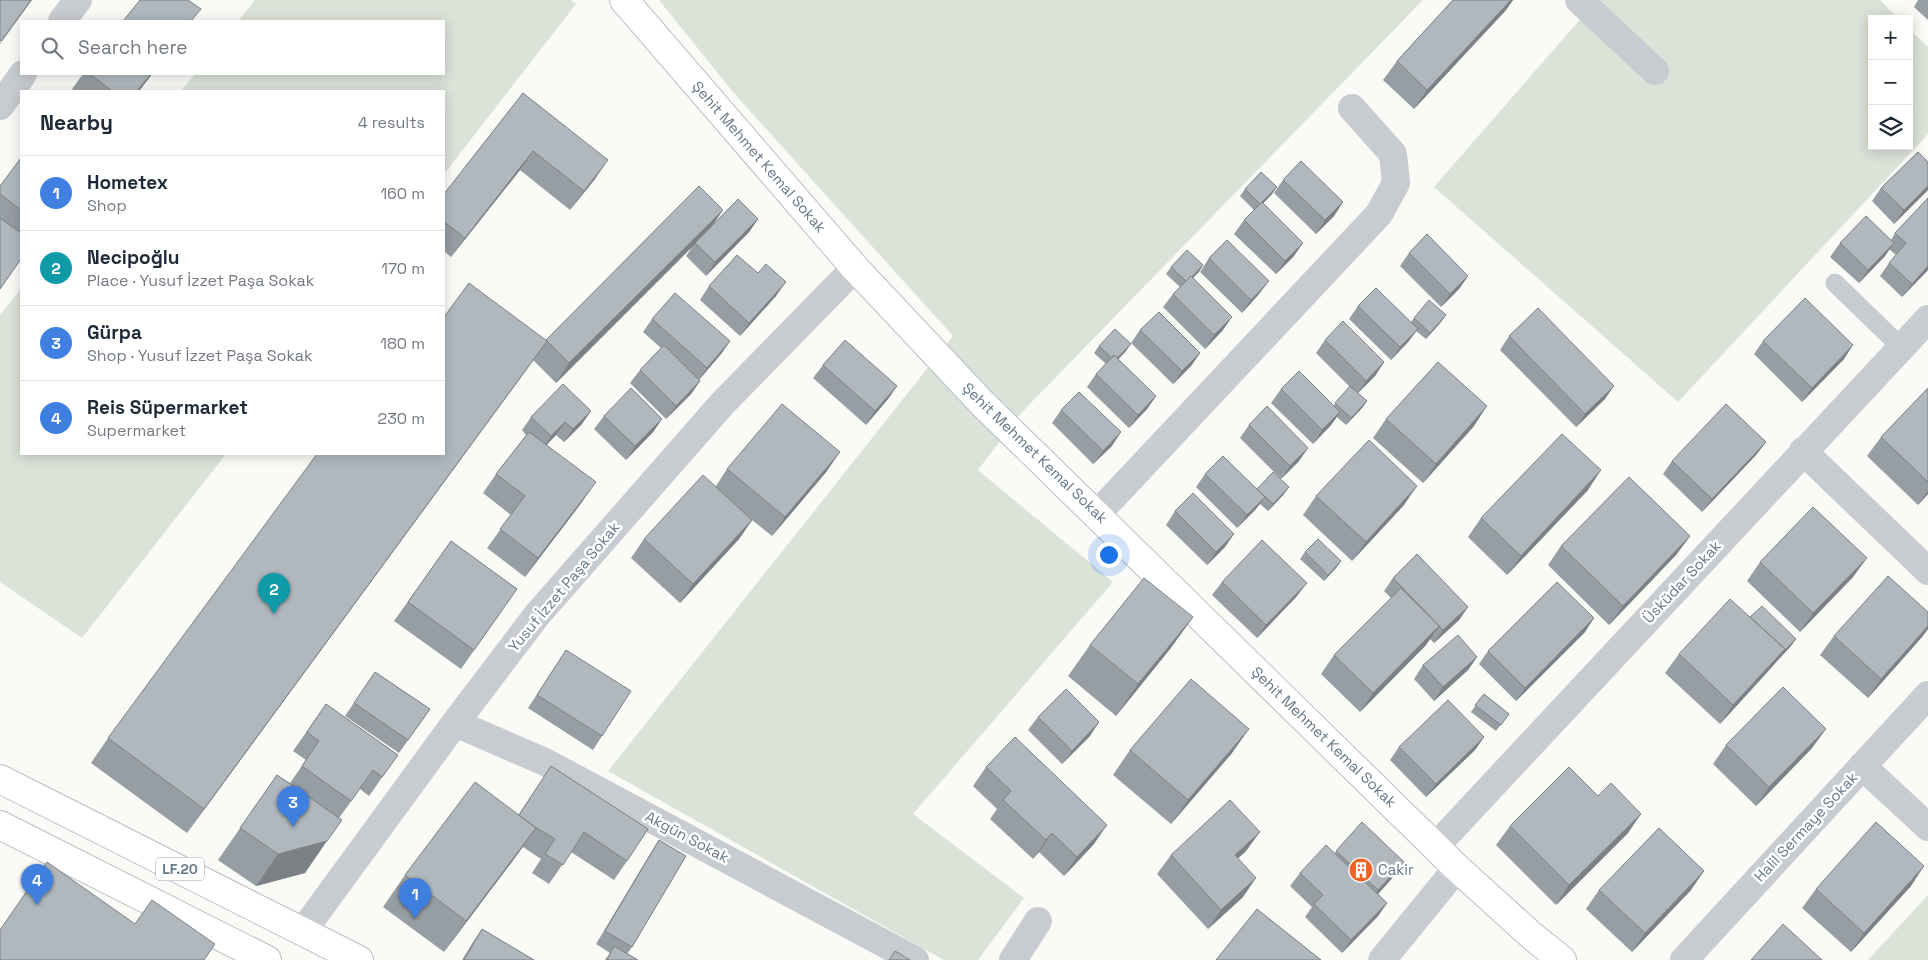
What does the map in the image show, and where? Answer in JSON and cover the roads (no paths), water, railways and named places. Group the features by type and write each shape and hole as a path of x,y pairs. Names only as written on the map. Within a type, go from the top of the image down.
{"street":[{"path":"63,20 78,0"},
{"name":"Şehit Mehmet Kemal Sokak","path":"624,0 854,268 982,403 1457,868 1532,936 1562,960"},
{"path":"1579,0 1655,71"},
{"path":"0,106 23,75"},
{"path":"1097,514 1379,214 1396,183 1393,154 1352,108"},
{"name":"Yusuf İzzet Paşa Sokak","path":"303,931 455,723 537,615 722,404 854,268"},
{"name":"Üsküdar Sokak","path":"1436,846 1928,319"},
{"path":"1803,451 1928,571"},
{"name":"Halil Sermaye Sokak","path":"1684,960 1928,695"},
{"name":"Akgün Sokak","path":"455,723 545,762 914,960"},
{"path":"1862,766 1928,827"},
{"name":"LF.20","path":"0,779 359,960"},
{"name":"LF.20","path":"3,832 252,957"},
{"path":"1382,960 1457,868"},
{"path":"1012,960 1038,921"}],"lane":[{"path":"1835,283 1901,348"}],"place":[{"name":"Necipoğlu","path":"274,614"},
{"name":"Gürpa","path":"293,827"},
{"name":"Cakir","path":"1361,870"},
{"name":"Reis Süpermarket","path":"37,905"},
{"name":"Hometex","path":"415,919"}]}
